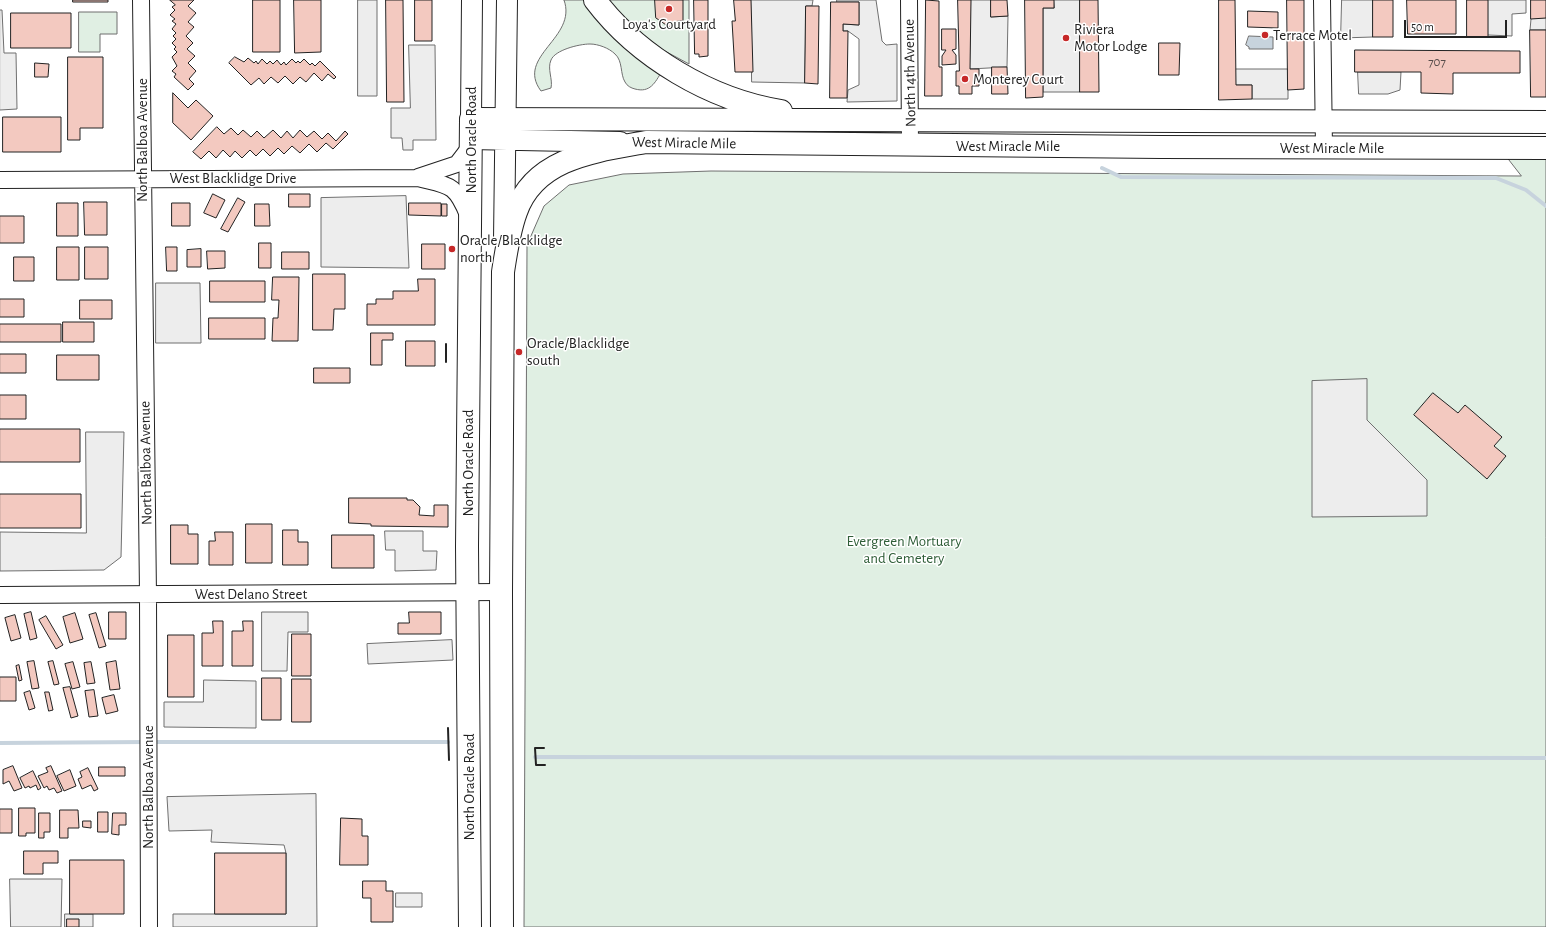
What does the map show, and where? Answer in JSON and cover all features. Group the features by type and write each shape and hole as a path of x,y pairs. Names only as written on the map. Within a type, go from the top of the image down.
{"highway":[{"path":"595,0 613,21 637,43 657,58 698,83 721,94 748,104 834,120"},
{"name":"West Miracle Mile","path":"470,135 505,130 834,120 1546,122"},
{"name":"North Oracle Road","path":"470,135 467,592 470,927"},
{"name":"West Miracle Mile","path":"646,142 1324,148 1546,148"},
{"path":"502,927 501,592 503,272 510,233 516,211 524,195 546,171 575,156 646,142"}],"main road":[{"name":"North Oracle Road","path":"470,135 472,0"},
{"path":"503,272 507,0"},
{"name":"West Miracle Mile","path":"505,130 646,142"}],"street":[{"name":"North Balboa Avenue","path":"141,0 148,594 150,927"},
{"name":"North 14th Avenue","path":"909,0 910,145"},
{"path":"1322,0 1324,148"},
{"path":"418,178 458,164 470,135"},
{"name":"West Blacklidge Drive","path":"0,180 142,178 418,178"},
{"path":"418,178 446,185 454,189 460,196 470,220"},
{"name":"West Delano Street","path":"0,595 501,592"}],"green space":[{"path":"564,0 584,0 662,71 652,86 645,90 640,90 627,85 623,79 618,57 615,54 607,48 593,44 585,44 568,48 553,56 550,63 551,88 541,91 535,79 536,67 541,57 563,25 566,13"},
{"path":"608,0 689,0 689,64 663,50 626,22"},
{"path":"79,12 117,12 117,34 100,34 100,52 79,52"},
{"name":"Evergreen Mortuary and Cemetery","path":"1500,148 1546,148 1546,927 524,927 527,245 544,206 569,185 623,174 711,171 1521,176"}],"shaded area":[{"path":"358,0 377,0 377,96 358,96"},
{"path":"751,0 813,0 812,6 806,6 805,83 752,82"},
{"path":"837,0 876,0 882,41 886,45 897,44 897,101 847,102 848,90 859,85 859,39 848,31 843,31 843,24 859,25 859,2 837,2"},
{"path":"971,0 991,0 991,17 1008,16 1007,67 970,69"},
{"path":"1054,0 1080,0 1080,92 1043,92 1043,8 1054,8"},
{"path":"1342,0 1373,0 1373,37 1341,38"},
{"path":"1488,0 1526,0 1526,13 1512,14 1512,36 1488,35"},
{"path":"0,10 2,10 4,53 16,53 17,109 0,110"},
{"path":"1546,18 1546,30 1530,30 1531,19"},
{"path":"1249,36 1273,37 1273,49 1249,49 1246,45"},
{"path":"409,45 435,45 436,140 413,140 413,150 403,150 402,138 391,138 391,108 410,108"},
{"path":"1235,69 1288,69 1288,99 1252,99 1252,85 1236,85"},
{"path":"1358,72 1401,72 1400,90 1388,94 1359,94"},
{"path":"406,196 409,268 321,267 321,198"},
{"path":"156,283 200,283 201,343 156,343"},
{"path":"1367,379 1367,420 1427,480 1427,516 1312,517 1312,381"},
{"path":"86,432 124,432 121,557 104,570 0,571 0,532 86,533"},
{"path":"385,531 423,531 423,551 437,551 436,570 395,571 395,550 386,550"},
{"path":"262,612 308,612 308,632 288,632 287,671 262,671"},
{"path":"452,640 453,660 368,664 367,644"},
{"path":"204,680 256,681 256,728 164,727 164,702 203,702"},
{"path":"316,794 317,927 173,927 173,914 286,914 286,853 284,845 211,842 212,830 169,831 167,797"},
{"path":"10,879 62,879 61,927 11,927"},
{"path":"396,893 422,893 422,907 396,907"},
{"path":"65,914 93,914 93,927 65,927"}],"building":[{"path":"73,0 108,0 108,2 73,2"},
{"path":"170,0 194,0 188,6 196,13 188,22 194,27 186,36 193,43 187,49 195,56 188,63 196,71 189,79 194,84 188,90 174,77 176,74 172,71 177,66 172,57 177,52 174,49 176,47 172,43 176,39 173,36 176,33 172,29 176,24 172,21 175,19 170,15 175,10 172,7 175,5"},
{"path":"253,0 280,0 280,52 253,52"},
{"path":"294,0 321,0 321,52 295,53"},
{"path":"386,0 403,0 404,102 387,102"},
{"path":"415,0 432,0 432,41 415,41"},
{"name":"Loya's Courtyard","path":"655,0 683,0 683,21 678,21 669,27 656,18"},
{"path":"694,0 708,0 708,56 699,57 699,54 695,54"},
{"path":"734,0 751,0 753,72 735,72 732,21 735,21"},
{"path":"926,0 939,1 939,67 942,67 942,96 925,96"},
{"path":"958,0 971,0 970,69 979,69 979,86 972,86 972,94 959,94 959,86 956,86 956,71 959,71"},
{"path":"991,0 1007,0 1008,16 991,17"},
{"path":"1025,0 1054,0 1054,8 1043,8 1043,97 1026,98"},
{"path":"1080,0 1098,0 1099,92 1080,92"},
{"path":"1219,0 1235,0 1236,85 1252,85 1252,99 1219,100"},
{"path":"1287,0 1304,0 1304,89 1288,90"},
{"path":"1373,0 1393,0 1393,37 1373,37"},
{"path":"1407,0 1456,0 1456,34 1408,34"},
{"path":"1467,0 1488,0 1488,37 1467,37"},
{"path":"1531,0 1546,0 1546,18 1531,19"},
{"path":"831,2 859,2 859,25 843,24 843,31 848,31 847,98 830,98"},
{"path":"806,6 819,6 818,84 805,83"},
{"path":"1248,11 1278,12 1278,28 1248,27"},
{"path":"11,13 71,13 71,48 11,48"},
{"path":"942,29 956,29 956,49 952,50 956,55 956,64 942,65 942,56 946,50 942,50"},
{"path":"1530,30 1546,30 1546,97 1531,97"},
{"path":"1159,43 1180,43 1179,75 1159,75"},
{"path":"1355,50 1520,51 1520,73 1453,73 1453,94 1421,93 1421,72 1355,72"},
{"path":"68,57 103,57 103,128 80,128 80,140 68,140"},
{"path":"235,57 244,62 248,58 254,63 256,61 258,64 262,59 267,64 270,61 273,64 277,60 281,65 284,62 286,65 292,59 296,63 298,61 300,63 304,59 310,65 312,63 315,66 320,61 336,77 334,79 328,74 322,81 314,73 306,82 300,77 293,84 285,76 278,83 271,77 264,84 259,78 251,85 229,63"},
{"path":"35,63 49,64 48,77 35,77"},
{"path":"992,67 1007,67 1008,94 992,94"},
{"path":"173,93 188,108 196,100 213,116 191,140 173,123"},
{"path":"3,117 61,117 61,152 3,152"},
{"path":"217,127 224,134 231,128 238,135 243,130 251,137 257,131 264,138 273,130 281,138 287,131 293,138 300,130 307,137 314,131 322,139 328,133 336,141 345,131 348,134 333,149 326,143 317,152 309,144 300,153 292,146 284,154 278,148 270,156 263,149 256,156 250,150 242,158 235,151 230,157 223,150 216,158 209,151 201,159 193,152"},
{"path":"213,194 225,200 216,218 204,213"},
{"path":"289,194 310,194 310,207 289,207"},
{"path":"238,198 245,202 228,232 221,229"},
{"path":"84,202 107,202 107,235 85,235"},
{"path":"57,203 78,203 78,236 57,236"},
{"path":"172,203 190,203 190,226 172,226"},
{"path":"409,203 441,203 441,216 409,215"},
{"path":"255,204 269,204 270,226 255,226"},
{"path":"442,204 447,204 447,216 442,216"},
{"path":"0,216 24,216 24,243 0,243"},
{"path":"259,243 271,243 271,268 259,268"},
{"path":"422,244 445,244 445,269 422,269"},
{"path":"57,247 79,247 79,280 57,280"},
{"path":"85,247 108,247 108,279 85,279"},
{"path":"166,247 177,247 177,271 167,271"},
{"path":"201,249 201,267 187,267 187,250"},
{"path":"207,251 225,251 225,268 208,269"},
{"path":"282,252 309,252 309,269 282,269"},
{"path":"14,257 34,257 34,281 14,281"},
{"path":"313,274 345,274 345,309 334,309 333,330 313,330"},
{"path":"273,277 299,277 298,341 272,341 273,318 278,318 279,300 272,300"},
{"path":"418,279 435,279 435,325 367,325 367,304 376,304 376,299 393,299 393,291 418,291"},
{"path":"210,281 265,281 265,302 210,302"},
{"path":"0,299 24,299 24,317 0,317"},
{"path":"80,300 112,300 112,319 80,319"},
{"path":"209,318 265,318 265,339 209,339"},
{"path":"63,322 94,322 94,342 63,342"},
{"path":"0,324 61,324 61,342 0,342"},
{"path":"371,333 393,333 393,340 382,340 382,365 371,365"},
{"path":"406,341 435,341 435,366 406,366"},
{"path":"0,354 26,354 26,373 0,373"},
{"path":"57,355 99,355 99,380 57,380"},
{"path":"314,368 350,368 350,383 314,383"},
{"path":"1433,393 1458,413 1465,405 1502,437 1494,446 1506,456 1487,479 1414,415"},
{"path":"0,395 26,395 26,419 0,419"},
{"path":"0,429 80,429 80,462 0,462"},
{"path":"0,494 81,494 81,528 0,528"},
{"path":"349,498 407,498 407,500 413,500 420,507 419,515 434,516 434,505 448,505 448,527 371,526 371,524 349,523"},
{"path":"246,524 272,524 272,563 246,563"},
{"path":"171,525 188,525 188,534 198,534 198,564 171,564"},
{"path":"283,530 298,530 298,542 308,542 308,565 283,565"},
{"path":"215,532 233,532 233,565 209,565 209,541 215,541"},
{"path":"332,535 374,535 374,568 332,568"},
{"path":"31,612 37,638 30,640 24,614"},
{"path":"109,612 126,612 126,639 109,639"},
{"path":"409,612 441,612 441,634 398,634 398,623 409,623"},
{"path":"75,613 83,639 70,643 63,617"},
{"path":"96,613 106,646 99,648 89,615"},
{"path":"15,615 21,638 11,641 5,618"},
{"path":"46,616 63,645 56,649 39,620"},
{"path":"213,621 223,621 223,666 202,666 202,633 213,633"},
{"path":"243,621 253,621 253,666 232,666 232,631 243,631"},
{"path":"292,634 311,634 311,676 292,676"},
{"path":"168,635 194,635 194,697 168,697"},
{"path":"34,661 39,688 32,689 27,662"},
{"path":"53,661 59,684 54,685 48,662"},
{"path":"116,661 120,689 110,690 106,663"},
{"path":"73,662 80,687 72,689 65,664"},
{"path":"91,662 95,683 87,684 84,663"},
{"path":"19,665 22,680 19,681 16,666"},
{"path":"0,677 16,677 16,701 0,701"},
{"path":"262,678 281,678 281,720 262,720"},
{"path":"292,679 311,679 311,722 292,722"},
{"path":"70,687 78,716 71,718 63,688"},
{"path":"94,690 98,716 89,717 85,691"},
{"path":"30,691 35,708 29,710 24,693"},
{"path":"45,692 49,692 53,710 49,711"},
{"path":"114,695 118,711 106,714 102,698"},
{"path":"13,766 22,788 14,791 9,781 3,784 3,770"},
{"path":"51,766 62,791 57,793 54,788 49,790 47,786 44,788 38,776 48,772 46,768"},
{"path":"99,767 125,767 125,776 99,776"},
{"path":"88,768 98,789 94,791 91,785 82,789 78,779 82,777 80,772"},
{"path":"70,770 76,786 64,791 57,776"},
{"path":"33,771 41,788 38,790 36,785 30,788 29,786 25,788 20,778"},
{"path":"19,808 35,808 35,833 26,833 26,836 19,836"},
{"path":"0,809 12,809 12,833 0,833"},
{"path":"60,810 78,810 79,828 68,828 68,838 60,838"},
{"path":"98,812 108,812 108,832 98,832"},
{"path":"39,813 50,813 50,832 44,832 44,838 39,838"},
{"path":"113,813 126,813 126,825 119,825 119,835 112,834"},
{"path":"341,818 362,819 362,836 368,836 368,865 340,865"},
{"path":"83,821 91,821 91,828 83,827"},
{"path":"24,851 58,851 58,863 43,863 43,874 24,874"},
{"path":"215,853 286,853 286,914 215,914"},
{"path":"70,860 124,860 124,914 70,914"},
{"path":"363,881 386,881 386,891 393,891 393,922 371,922 371,898 363,898"},
{"path":"67,919 79,919 79,927 67,927"}],"waterway":[{"path":"1102,168 1121,177 1496,178 1526,190 1546,206"},
{"path":"0,743 146,742"},
{"path":"152,742 448,742"},
{"path":"535,757 1546,758"}],"wall":[{"path":"446,344 446,362"},
{"path":"448,728 449,760"},
{"path":"544,748 535,748 536,765 545,765"}],"place":[{"name":"Loya's Courtyard","path":"669,9"},
{"name":"Terrace Motel","path":"1265,35"},
{"name":"Riviera Motor Lodge","path":"1066,38"},
{"name":"Monterey Court","path":"965,79"},
{"name":"Oracle/Blacklidge north","path":"452,249"},
{"name":"Oracle/Blacklidge south","path":"519,352"}]}
